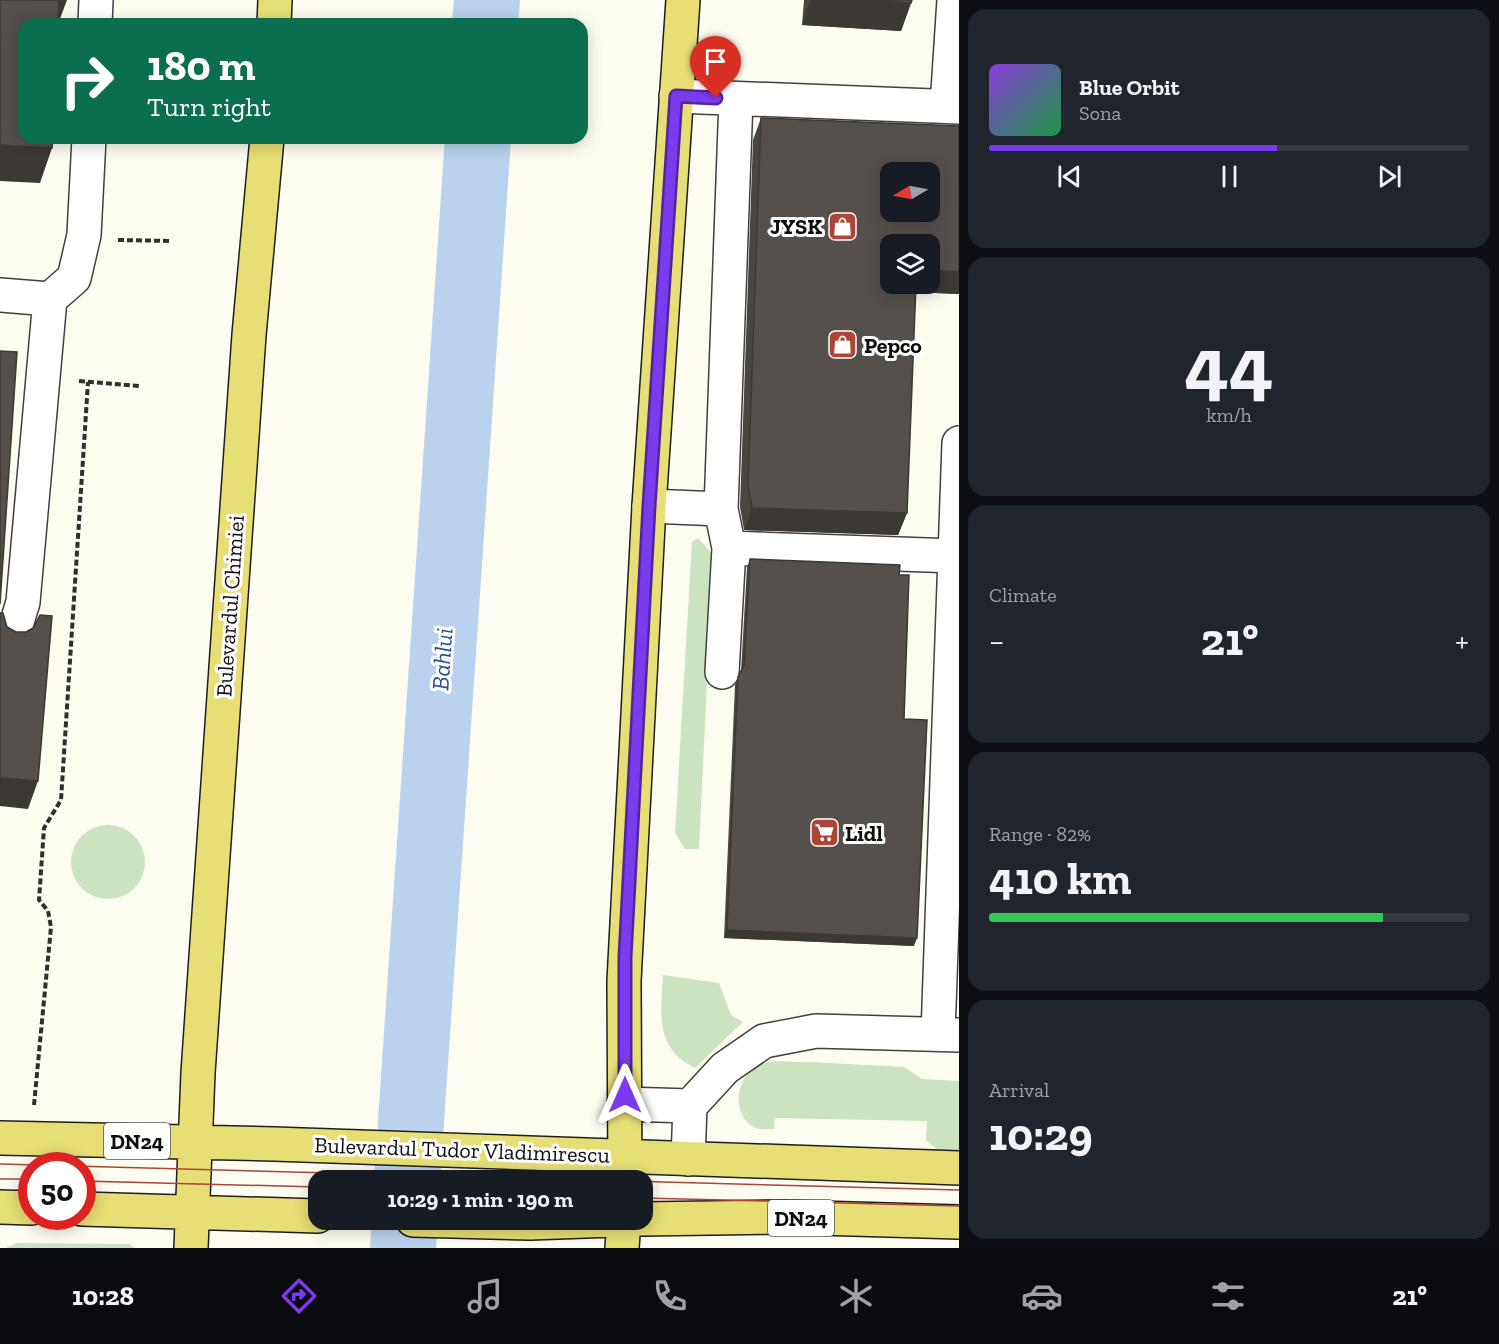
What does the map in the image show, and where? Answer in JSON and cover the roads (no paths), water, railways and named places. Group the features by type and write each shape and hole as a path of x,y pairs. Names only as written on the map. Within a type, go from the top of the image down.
{"main road":[{"path":"274,18 275,0"},
{"path":"625,1168 624,981 649,506 683,0"},
{"name":"Bulevardul Chimiei","path":"190,1248 198,1073 249,335 266,144"},
{"name":"Bulevardul Tudor Vladimirescu","path":"0,1138 536,1152 625,1168 688,1159 959,1168"},
{"path":"0,1207 18,1208"},
{"path":"96,1209 308,1216"},
{"name":"DN24","path":"653,1219 782,1217 959,1222"},
{"path":"622,1248 623,1230"}],"street":[{"path":"95,18 96,0"},
{"path":"676,96 953,106 954,0"},
{"path":"722,672 729,548 721,509 736,99"},
{"path":"11,642 23,602 50,299 74,278 82,246 89,144"},
{"path":"0,295 50,299"},
{"path":"688,1159 690,1106 725,1068 764,1041 816,1031 948,1035 959,443"},
{"path":"649,506 721,509"},
{"path":"729,548 956,556"},
{"path":"624,1104 690,1106"}],"waterway":[{"name":"Bahlui","path":"486,18 487,0"},
{"name":"Bahlui","path":"408,1170 478,144"},
{"name":"Bahlui","path":"403,1248 404,1230"}],"tram line":[{"path":"0,1164 959,1190"},
{"path":"0,1179 18,1179"},
{"path":"96,1181 308,1187"},
{"path":"653,1198 959,1206"}],"place":[{"name":"JYSK","path":"843,226"},
{"name":"Pepco","path":"843,345"},
{"name":"Lidl","path":"824,833"}]}
